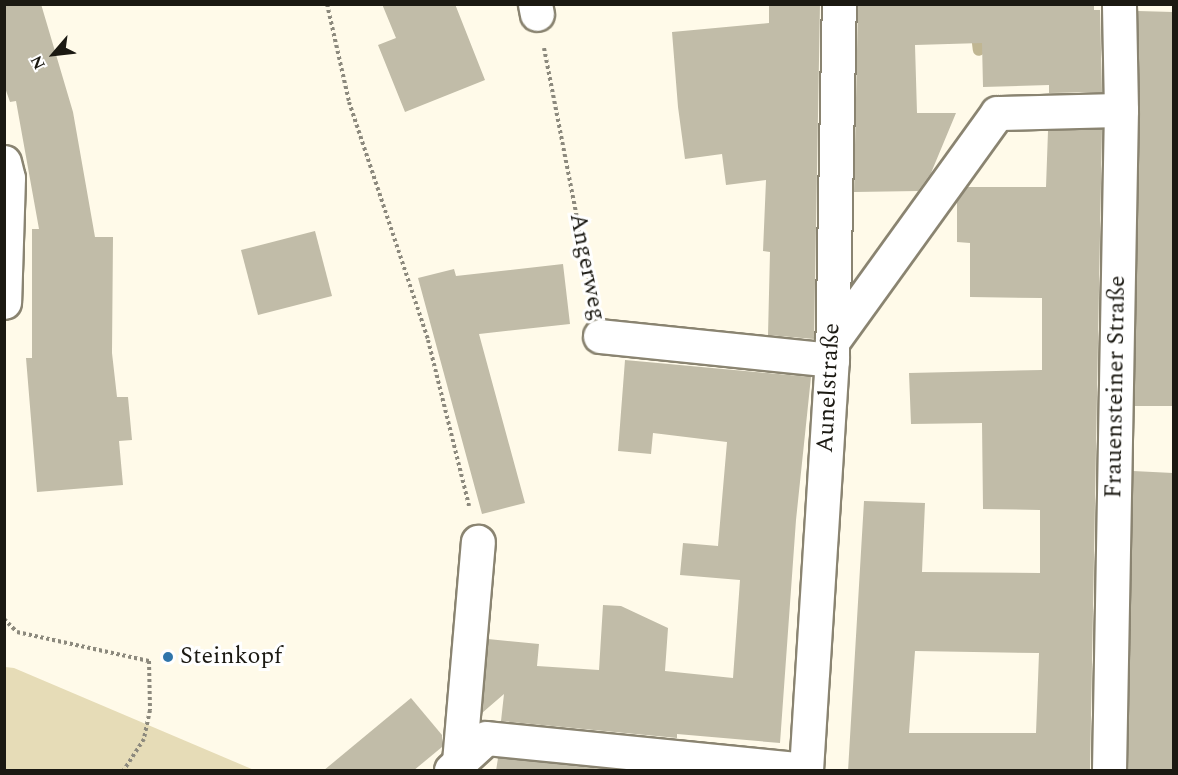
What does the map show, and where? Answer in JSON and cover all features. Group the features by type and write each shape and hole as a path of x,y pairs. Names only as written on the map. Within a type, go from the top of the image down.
{"street":[{"name":"Aunelstraße","path":"805,771 832,351 839,4"},
{"name":"Frauensteiner Straße","path":"1109,771 1121,110 1119,4"},
{"path":"832,351 997,113 1121,110"},
{"path":"4,162 8,178 4,302"},
{"name":"Angerweg","path":"600,336 832,351"},
{"path":"455,766 478,542"},
{"path":"455,766 486,738 805,771"}],"path":[{"path":"327,4 349,102 428,340 478,542"},
{"name":"Angerweg","path":"536,9 600,336"},
{"path":"4,618 17,632 149,662 150,710 144,739 124,771"}],"shaded area":[{"path":"5,667 14,668 254,770 5,770"}],"building":[{"path":"4,4 41,4 73,112 95,237 113,237 112,353 117,397 128,397 132,440 119,441 123,485 37,492 26,358 32,358 32,229 39,229 16,101 10,102 4,85"},
{"path":"382,4 455,4 485,80 405,112 378,45 396,38"},
{"path":"769,4 820,4 814,339 768,335 770,252 763,251 766,180 726,185 722,154 685,159 678,107 672,32 769,23"},
{"path":"858,4 1094,4 1094,10 1100,10 1102,92 1049,93 1049,85 983,87 982,43 915,45 917,113 956,113 931,173 918,191 854,192"},
{"path":"1138,11 1173,12 1173,406 1134,406"},
{"path":"1102,129 1090,771 848,771 864,501 925,503 922,572 1040,573 1040,510 983,509 982,423 911,424 909,373 1042,370 1042,298 970,297 970,243 957,242 957,200 967,187 1046,187 1048,131","holes":["915,651 1039,653 1036,733 909,733"]},
{"path":"315,231 332,296 258,315 241,250"},
{"path":"563,264 570,324 479,334 525,503 482,514 418,278 454,269 456,276"},
{"path":"625,360 811,377 796,520 780,743 677,734 677,738 501,721 504,694 482,713 488,639 539,644 537,666 599,670 603,605 621,606 668,628 665,671 733,678 740,580 680,575 683,543 718,546 727,442 653,433 651,454 618,451"},
{"path":"1133,471 1173,473 1173,771 1128,771"},
{"path":"411,698 442,735 442,747 413,771 323,771"},
{"path":"498,758 622,771 496,771"}],"waterway":[{"path":"976,27 979,50"}],"place":[{"name":"Steinkopf","path":"168,657"}]}
